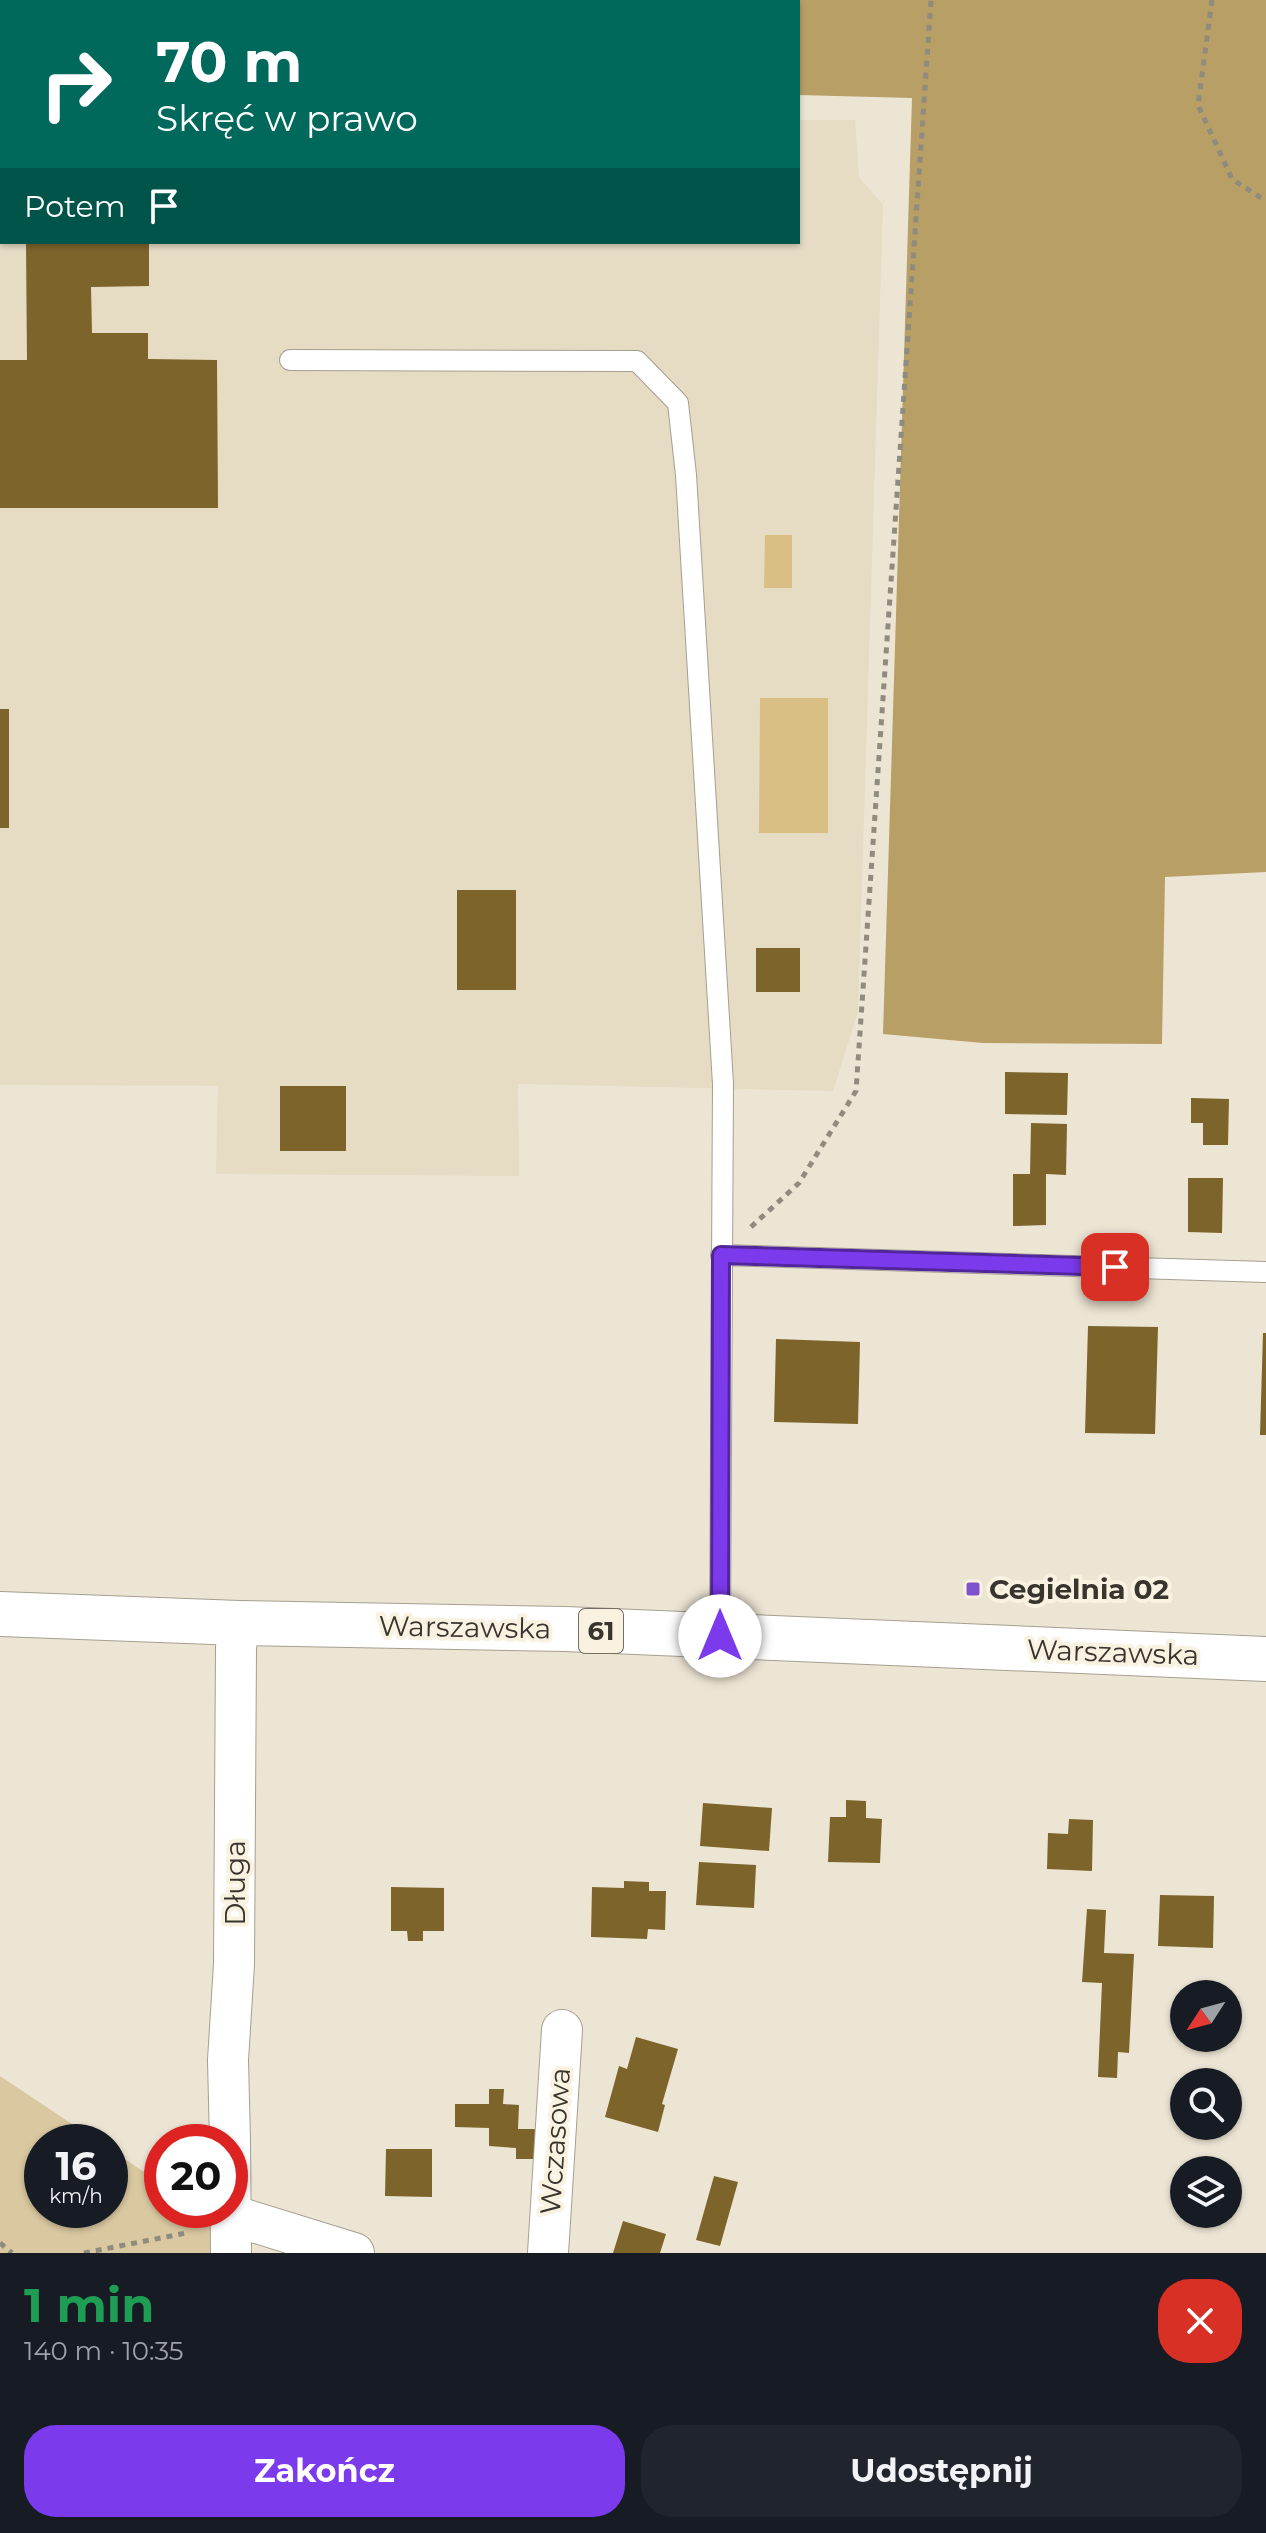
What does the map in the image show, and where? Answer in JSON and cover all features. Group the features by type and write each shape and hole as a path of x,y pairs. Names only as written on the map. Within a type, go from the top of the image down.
{"main road":[{"name":"Warszawska","path":"0,1614 239,1623 550,1629 1266,1659"}],"street":[{"name":"Długa","path":"230,2124 228,2060 234,1964 236,1648 239,1623"},
{"name":"Wczasowa","path":"548,2253 562,2030"},
{"path":"231,2234 354,2253"}],"lane":[{"path":"290,360 637,361 678,403 686,475 722,1068 720,1636"},
{"path":"721,1255 1266,1272"}],"path":[{"path":"721,1255 799,1183 856,1091 931,0"},
{"path":"1212,0 1198,105 1232,179 1266,201"},
{"path":"84,2253 186,2233"},
{"path":"0,2243 12,2253"}],"shaded area":[{"path":"800,0 1266,0 1266,872 1165,877 1162,1044 983,1043 883,1034 912,98 800,95"},
{"path":"800,120 855,120 859,177 883,205 858,1012 833,1091 518,1084 519,1176 216,1174 218,1086 0,1085 0,244 800,244"},
{"path":"765,535 792,535 792,588 764,588"},
{"path":"760,698 828,698 828,833 759,833"},
{"path":"0,2076 72,2124 24,2124 24,2228 128,2228 128,2161 144,2172 144,2228 222,2228 221,2253 0,2253"}],"building":[{"path":"26,244 149,244 149,286 91,287 92,333 148,333 148,359 217,360 218,508 0,508 0,360 27,360"},
{"path":"0,709 9,709 9,828 0,828"},
{"path":"457,890 516,890 516,990 457,990"},
{"path":"756,948 800,948 800,992 756,992"},
{"path":"1005,1072 1068,1073 1067,1115 1005,1114"},
{"path":"280,1086 346,1086 346,1151 280,1151"},
{"path":"1191,1098 1229,1099 1228,1145 1203,1145 1203,1123 1191,1123"},
{"path":"1031,1123 1067,1124 1066,1175 1046,1174 1046,1225 1013,1226 1013,1174 1030,1174"},
{"path":"1188,1178 1223,1178 1222,1233 1188,1232"},
{"path":"1088,1326 1158,1327 1155,1434 1085,1433"},
{"path":"1263,1333 1266,1333 1266,1435 1260,1435"},
{"path":"776,1339 860,1342 858,1424 774,1422"},
{"path":"846,1800 866,1801 866,1818 882,1819 880,1863 828,1862 830,1817 846,1817"},
{"path":"703,1803 772,1808 769,1851 700,1846"},
{"path":"1069,1819 1093,1820 1092,1871 1047,1869 1048,1833 1068,1834"},
{"path":"699,1862 756,1865 754,1908 696,1905"},
{"path":"624,1881 649,1882 649,1891 666,1891 665,1930 648,1929 647,1939 591,1937 592,1887 624,1888"},
{"path":"391,1887 444,1888 444,1931 423,1931 423,1941 408,1941 407,1931 391,1931"},
{"path":"1160,1895 1214,1896 1213,1948 1158,1946"},
{"path":"1087,1909 1106,1910 1104,1953 1134,1954 1129,2053 1118,2052 1117,2078 1098,2077 1102,1983 1082,1982"},
{"path":"636,2037 678,2049 662,2104 665,2105 658,2132 605,2117 619,2066 627,2069"},
{"path":"489,2089 504,2089 503,2104 519,2105 518,2129 538,2129 537,2159 516,2159 516,2148 489,2146 489,2128 455,2127 455,2104 489,2104"},
{"path":"386,2149 432,2149 432,2197 385,2196"},
{"path":"714,2176 738,2182 720,2246 696,2240"},
{"path":"623,2221 666,2234 660,2253 613,2253"}],"place":[{"name":"Cegielnia 02","path":"973,1589"}],"route":[{"path":"720,1636 721,1255 1115,1267"}]}
